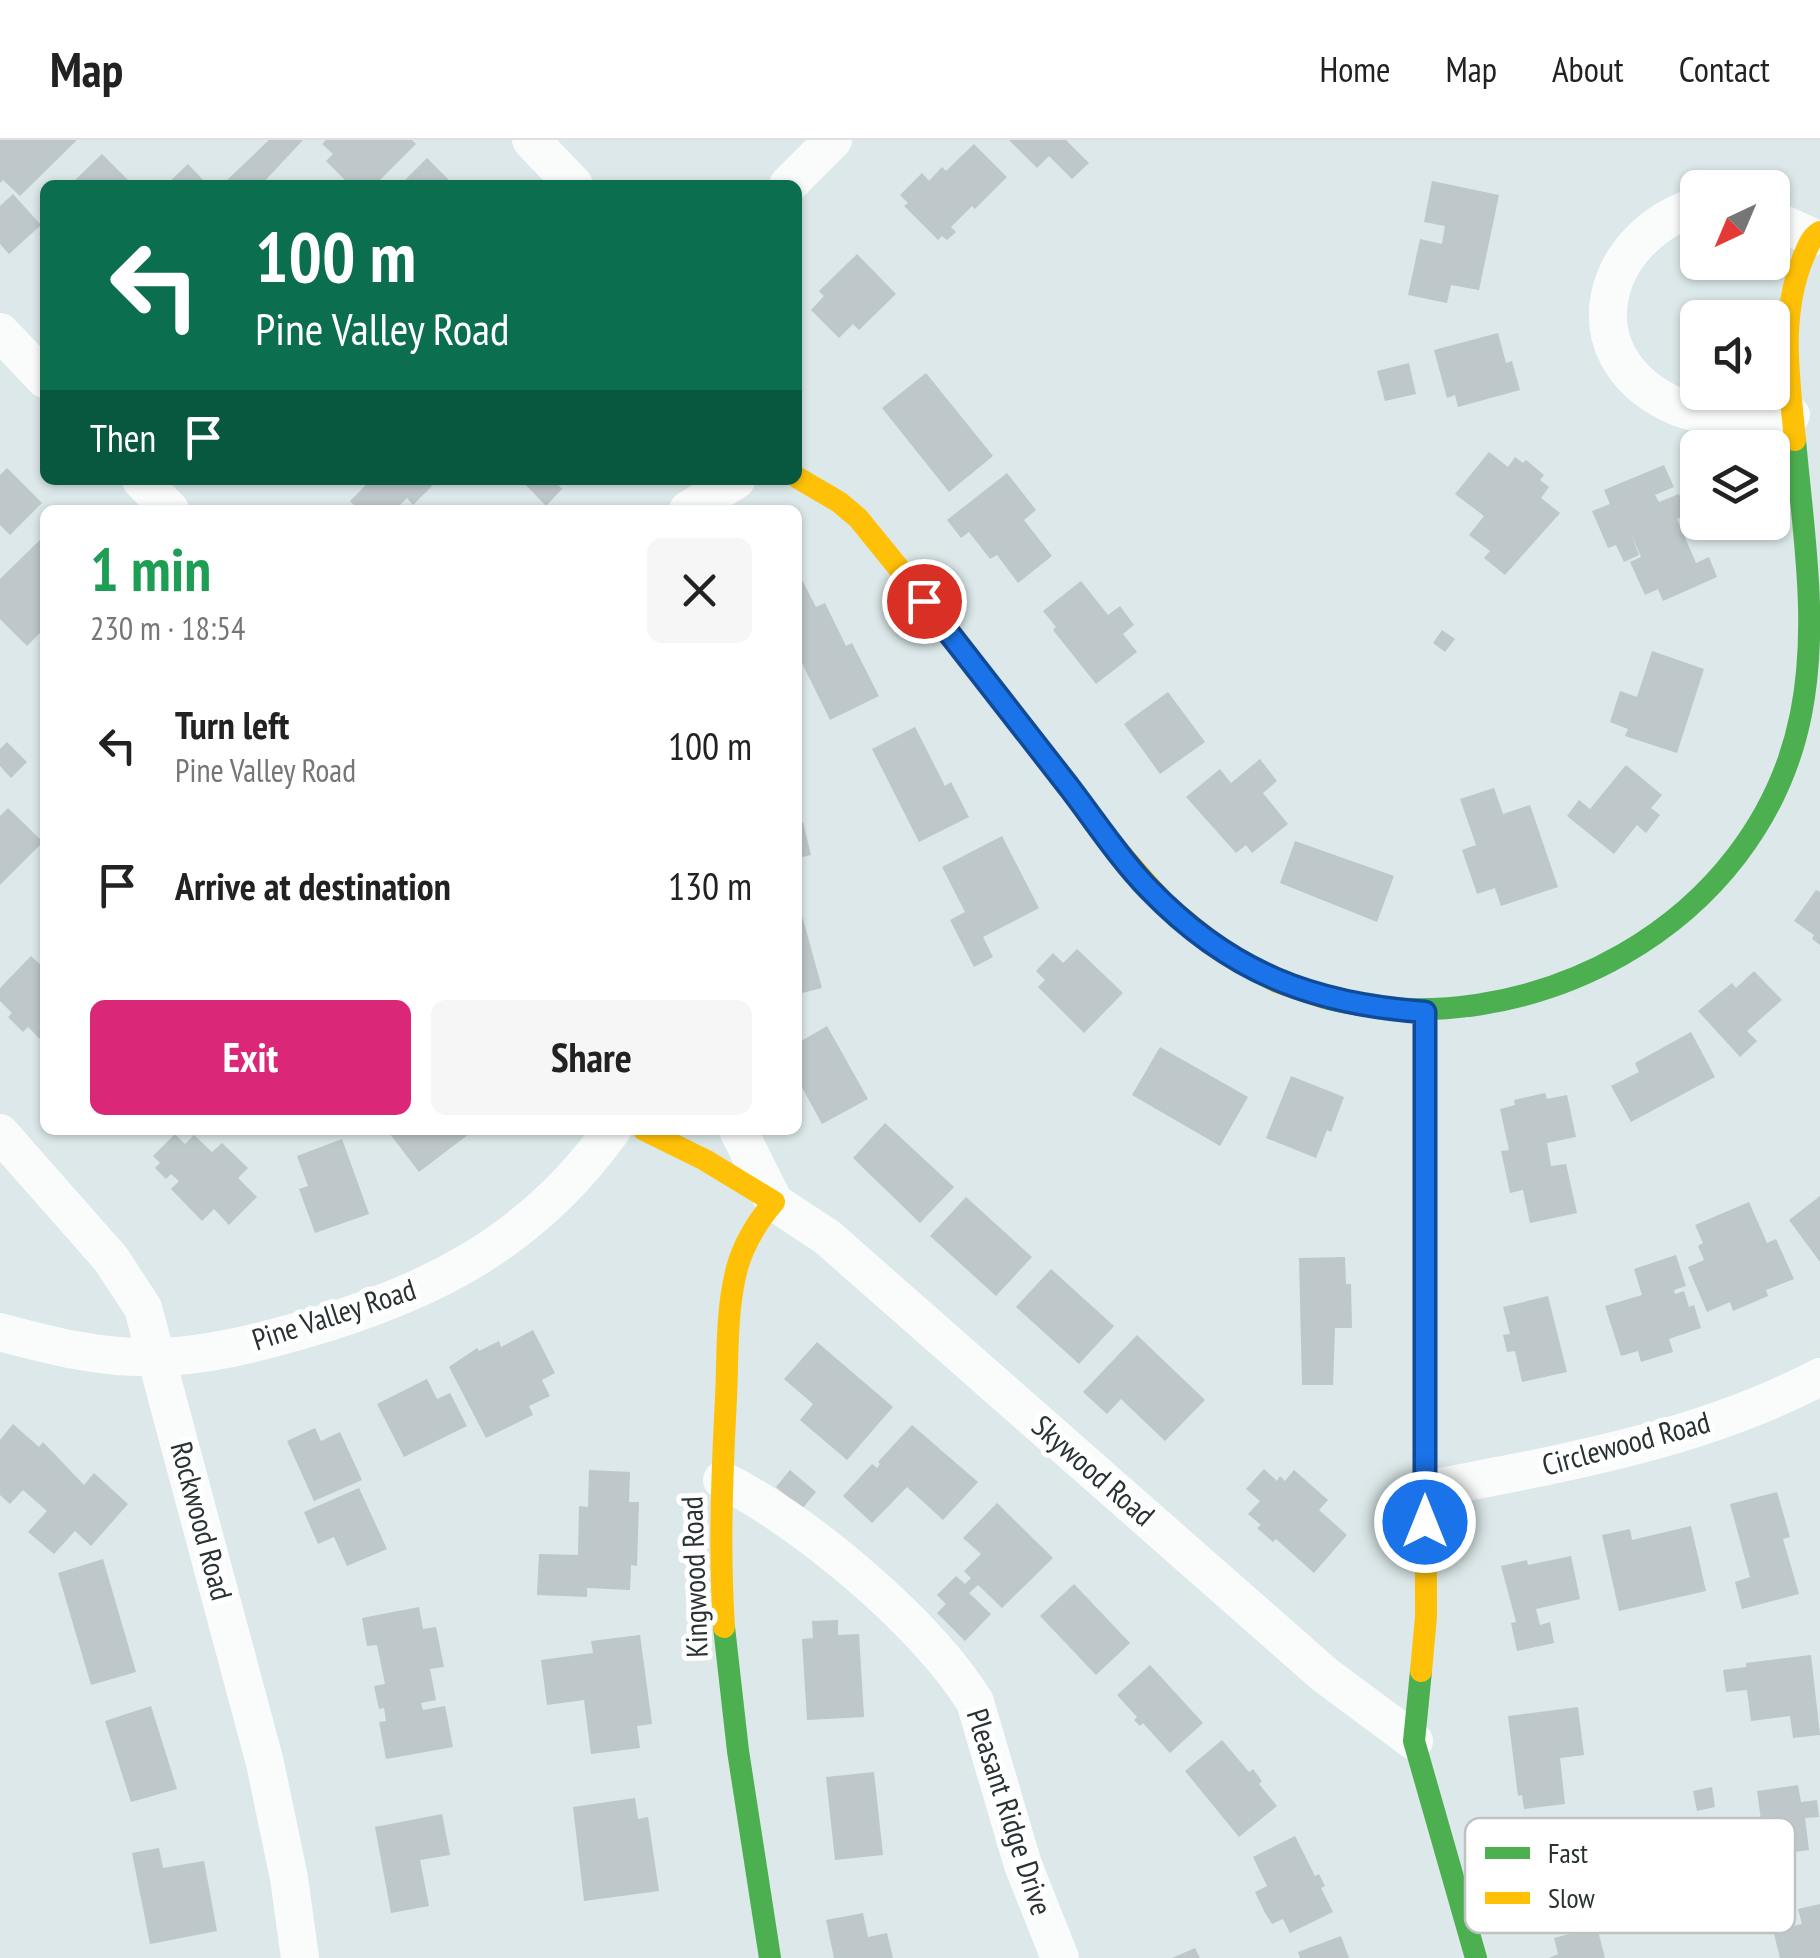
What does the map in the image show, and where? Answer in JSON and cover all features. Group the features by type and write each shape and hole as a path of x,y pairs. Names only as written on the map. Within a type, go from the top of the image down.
{"street":[{"path":"531,140 569,180"},
{"path":"793,180 833,140"},
{"path":"1680,214 1654,225 1625,256 1613,276 1608,321 1614,348 1628,370 1668,403 1697,414 1792,414"},
{"path":"802,480 858,518 1134,872 1183,922 1220,950 1304,992 1349,1004 1425,1012 1510,1003 1572,982 1614,962 1702,895 1749,836 1780,778 1796,737 1816,645 1792,414 1786,312 1816,234 1790,225"},
{"path":"0,332 40,374"},
{"path":"147,485 165,505"},
{"path":"696,505 728,485"},
{"path":"1425,1012 1426,1618 1414,1741 1465,1920"},
{"name":"Rockwood Road","path":"0,1132 130,1285 143,1308 264,1763 289,1878 300,1958"},
{"name":"Pine Valley Road","path":"0,1332 79,1352 158,1357 218,1351 366,1312 420,1290 513,1234 563,1189 608,1135"},
{"name":"Skywood Road","path":"654,1135 705,1160 827,1237 1325,1675 1414,1741"},
{"name":"Skywood Road","path":"740,1135 774,1202"},
{"name":"Kingwood Road","path":"770,1958 727,1656 720,1540 734,1281 752,1229 774,1202"},
{"name":"Circlewood Road","path":"1425,1490 1628,1448 1819,1381"},
{"name":"Pleasant Ridge Drive","path":"722,1480 836,1556 911,1625 961,1680 975,1702 1023,1865 1060,1958"},
{"path":"1469,1933 1476,1958"}],"building":[{"path":"0,140 77,140 20,196 3,180 0,183"},
{"path":"269,140 303,140 266,180 227,180"},
{"path":"326,140 412,140 416,144 380,180 345,180 326,161 333,154 322,144"},
{"path":"1009,140 1066,140 1089,163 1072,179 1049,156 1037,168"},
{"path":"974,144 1007,177 951,227 956,232 947,240 942,236 938,240 904,206 908,203 900,195 922,173 929,181 942,167 946,171"},
{"path":"102,154 128,180 75,180"},
{"path":"427,158 449,180 405,180"},
{"path":"188,164 203,180 171,180"},
{"path":"1432,181 1499,195 1479,290 1451,285 1447,303 1408,295 1420,239 1442,244 1445,226 1424,222"},
{"path":"13,194 40,224 9,254 0,244 0,206"},
{"path":"857,254 896,294 859,330 853,324 839,338 811,310 824,296 819,291"},
{"path":"1498,333 1506,363 1512,361 1520,390 1458,407 1455,395 1447,398 1434,350"},
{"path":"1409,363 1416,394 1385,401 1377,371"},
{"path":"926,373 993,456 949,492 882,408"},
{"path":"1489,452 1508,467 1515,457 1523,463 1526,460 1544,475 1540,480 1549,487 1541,498 1560,513 1505,575 1484,558 1490,551 1469,535 1484,516 1455,494"},
{"path":"1664,465 1674,487 1655,495 1659,502 1679,494 1680,540 1686,540 1696,563 1709,557 1717,577 1663,601 1658,589 1645,595 1630,562 1641,557 1631,534 1639,555 1624,562 1616,545 1608,548 1592,511 1610,504 1604,490"},
{"path":"7,468 42,503 10,535 0,525 0,475"},
{"path":"1007,473 1036,510 1024,520 1052,556 1018,583 997,555 990,559 969,532 961,538 947,520"},
{"path":"366,485 433,485 413,505 407,498 400,505 354,505 350,501"},
{"path":"526,485 558,485 562,489 545,505"},
{"path":"40,540 40,633 27,646 0,619 0,579"},
{"path":"802,580 816,607 825,603 846,646 852,643 879,696 830,720 802,663"},
{"path":"1081,581 1108,615 1120,606 1134,625 1123,634 1137,652 1096,684 1053,630 1056,627 1043,611"},
{"path":"1442,630 1455,639 1445,652 1433,643"},
{"path":"1652,651 1704,669 1677,753 1625,736 1628,729 1610,722 1620,691 1637,697"},
{"path":"1168,692 1205,742 1160,774 1124,724"},
{"path":"915,727 945,786 951,782 969,817 919,842 872,749"},
{"path":"7,742 27,762 11,778 0,766 0,749"},
{"path":"1260,759 1277,781 1263,793 1288,824 1252,853 1246,845 1236,853 1186,797 1220,769 1231,783"},
{"path":"1626,765 1662,795 1651,808 1660,815 1646,833 1637,825 1614,854 1567,816 1579,800 1590,809"},
{"path":"1494,788 1503,814 1530,805 1558,887 1501,906 1495,888 1477,894 1462,850 1476,845 1460,799"},
{"path":"8,808 40,839 40,845 0,885 0,816"},
{"path":"802,822 811,855 802,857"},
{"path":"1002,836 1039,908 983,937 993,957 974,967 950,920 965,912 942,867"},
{"path":"1295,841 1394,876 1377,922 1280,883"},
{"path":"1816,890 1820,892 1820,945 1812,939 1814,935 1794,921"},
{"path":"802,916 822,988 802,993"},
{"path":"1077,949 1123,993 1084,1033 1038,987 1045,980 1036,971 1053,953 1063,963"},
{"path":"31,956 40,964 40,1039 28,1027 23,1032 8,1017 12,1013 0,1001 0,988"},
{"path":"1754,971 1782,1000 1747,1031 1757,1041 1740,1057 1698,1011 1732,983 1736,988"},
{"path":"827,1026 868,1099 822,1124 802,1087 802,1041"},
{"path":"1691,1032 1715,1077 1631,1122 1611,1086 1639,1072 1635,1063"},
{"path":"1160,1047 1248,1097 1220,1146 1132,1095"},
{"path":"1291,1076 1344,1097 1316,1158 1266,1138"},
{"path":"1545,1093 1547,1099 1567,1095 1576,1137 1547,1143 1551,1166 1566,1164 1577,1213 1530,1223 1523,1190 1510,1193 1501,1151 1509,1150 1500,1109 1515,1105 1514,1100"},
{"path":"885,1123 954,1187 920,1223 853,1158"},
{"path":"174,1135 185,1144 194,1135 212,1152 222,1143 248,1168 238,1178 257,1197 229,1225 214,1209 202,1221 171,1189 179,1181 171,1174 166,1179 155,1168 160,1163 153,1156"},
{"path":"391,1135 468,1135 419,1172"},
{"path":"342,1139 369,1214 315,1233 299,1189 308,1186 297,1156"},
{"path":"1820,1196 1820,1262 1789,1220"},
{"path":"966,1197 1032,1257 996,1296 930,1236"},
{"path":"1749,1202 1767,1243 1776,1239 1794,1279 1766,1290 1768,1296 1733,1311 1730,1302 1707,1312 1688,1267 1704,1260 1698,1246 1703,1243 1695,1225"},
{"path":"1676,1255 1686,1286 1674,1290 1675,1294 1684,1291 1689,1307 1694,1305 1701,1328 1669,1339 1673,1352 1641,1362 1638,1351 1621,1356 1605,1306 1642,1295 1634,1269"},
{"path":"1345,1257 1346,1284 1351,1284 1352,1328 1335,1328 1333,1385 1302,1385 1299,1258"},
{"path":"1051,1269 1114,1326 1079,1364 1016,1307"},
{"path":"1548,1296 1567,1372 1522,1382 1515,1351 1507,1352 1503,1335 1510,1334 1503,1307"},
{"path":"533,1330 555,1373 542,1380 550,1396 529,1406 533,1415 486,1438 449,1367 477,1348 479,1351 499,1341 501,1347"},
{"path":"1137,1335 1205,1400 1165,1441 1121,1399 1107,1414 1083,1392"},
{"path":"817,1342 893,1407 847,1460 800,1420 813,1404 784,1379"},
{"path":"427,1379 437,1399 450,1393 467,1426 404,1457 377,1404"},
{"path":"13,1424 39,1447 43,1442 84,1485 94,1473 128,1504 91,1546 75,1531 54,1554 28,1532 47,1511 23,1490 10,1504 0,1495 0,1440"},
{"path":"912,1425 978,1482 943,1520 907,1487 872,1523 843,1496 872,1464 877,1468 878,1462"},
{"path":"315,1428 321,1441 340,1432 362,1480 314,1501 287,1441"},
{"path":"1264,1469 1277,1481 1280,1476 1285,1481 1294,1470 1328,1500 1319,1510 1347,1535 1314,1573 1276,1539 1273,1542 1257,1528 1261,1525 1248,1514 1260,1501 1246,1489"},
{"path":"589,1470 630,1472 629,1502 639,1502 637,1566 631,1565 630,1590 587,1588 587,1597 537,1595 539,1554 578,1555 579,1506 588,1507"},
{"path":"790,1470 816,1492 802,1509 776,1487"},
{"path":"359,1488 387,1549 347,1566 334,1537 318,1544 304,1512"},
{"path":"1777,1492 1790,1537 1783,1539 1799,1594 1742,1609 1735,1582 1750,1577 1730,1504"},
{"path":"997,1503 1053,1558 1002,1608 978,1585 969,1593 991,1614 965,1641 937,1613 946,1604 937,1595 956,1576 965,1584 971,1578 964,1571 981,1554 963,1538"},
{"path":"1691,1526 1706,1591 1619,1611 1602,1535 1630,1529 1632,1540"},
{"path":"1571,1556 1580,1599 1536,1609 1540,1625 1550,1622 1554,1643 1517,1651 1511,1623 1516,1622 1501,1566"},
{"path":"103,1559 136,1672 91,1685 58,1573"},
{"path":"1074,1584 1130,1643 1096,1675 1040,1616"},
{"path":"419,1607 423,1629 436,1627 444,1667 430,1669 436,1700 421,1703 423,1710 445,1706 453,1747 386,1759 379,1722 386,1721 384,1708 379,1709 374,1686 385,1684 377,1645 367,1646 362,1618"},
{"path":"838,1620 838,1635 859,1634 864,1717 807,1720 802,1639 813,1638 812,1621"},
{"path":"640,1635 652,1724 637,1726 640,1748 591,1754 584,1700 547,1705 541,1660 593,1653 591,1641"},
{"path":"1811,1655 1820,1735 1793,1738 1790,1716 1751,1721 1747,1690 1726,1692 1723,1670 1746,1667 1746,1663"},
{"path":"1150,1665 1203,1723 1170,1753 1143,1723 1140,1726 1134,1720 1137,1717 1117,1695"},
{"path":"151,1706 177,1789 131,1802 105,1721"},
{"path":"1578,1707 1584,1755 1560,1758 1565,1804 1524,1809 1522,1795 1518,1796 1508,1716"},
{"path":"1222,1740 1249,1772 1253,1769 1262,1781 1259,1784 1277,1806 1239,1837 1185,1771"},
{"path":"874,1772 883,1855 835,1860 826,1777"},
{"path":"1798,1785 1801,1802 1817,1800 1819,1817 1805,1818 1809,1850 1795,1852 1795,1818 1761,1818 1757,1791"},
{"path":"1712,1787 1715,1807 1697,1811 1693,1791"},
{"path":"635,1798 638,1819 648,1817 659,1891 584,1901 573,1807"},
{"path":"442,1814 450,1855 420,1860 429,1906 391,1913 375,1827"},
{"path":"1295,1836 1315,1876 1319,1874 1325,1886 1321,1888 1333,1912 1290,1933 1283,1919 1272,1924 1265,1913 1255,1892 1267,1886 1253,1857"},
{"path":"159,1848 163,1868 204,1861 217,1931 150,1944 132,1853"},
{"path":"1820,1904 1820,1958 1780,1958 1774,1933 1795,1933 1795,1925 1802,1924 1798,1909"},
{"path":"863,1913 868,1937 887,1933 893,1958 834,1958 826,1920"},
{"path":"1599,1933 1605,1958 1549,1958 1558,1954 1554,1938"},
{"path":"1341,1936 1349,1958 1300,1958 1298,1952"},
{"path":"1195,1948 1200,1958 1172,1958"}],"traffic: fast":[{"path":"1325,998 1402,1009 1479,1005 1553,986 1623,954 1685,910 1737,855 1777,789 1801,714 1806,680 1808,577 1795,440"},
{"path":"724,1627 738,1751 770,1958"},
{"path":"1421,1671 1414,1741 1465,1920"},
{"path":"1469,1933 1476,1958"}],"traffic: slow":[{"path":"1795,440 1788,325 1803,258 1820,232"},
{"path":"802,480 858,518 1114,846 1165,904 1229,956 1277,982 1325,998"},
{"path":"1421,1671 1426,1617 1425,1012"},
{"path":"654,1135 774,1202 743,1250 731,1300 722,1512 724,1627"}],"route":[{"path":"924,601 1134,872 1201,937 1240,962 1304,992 1349,1004 1425,1012 1425,1522"}]}
